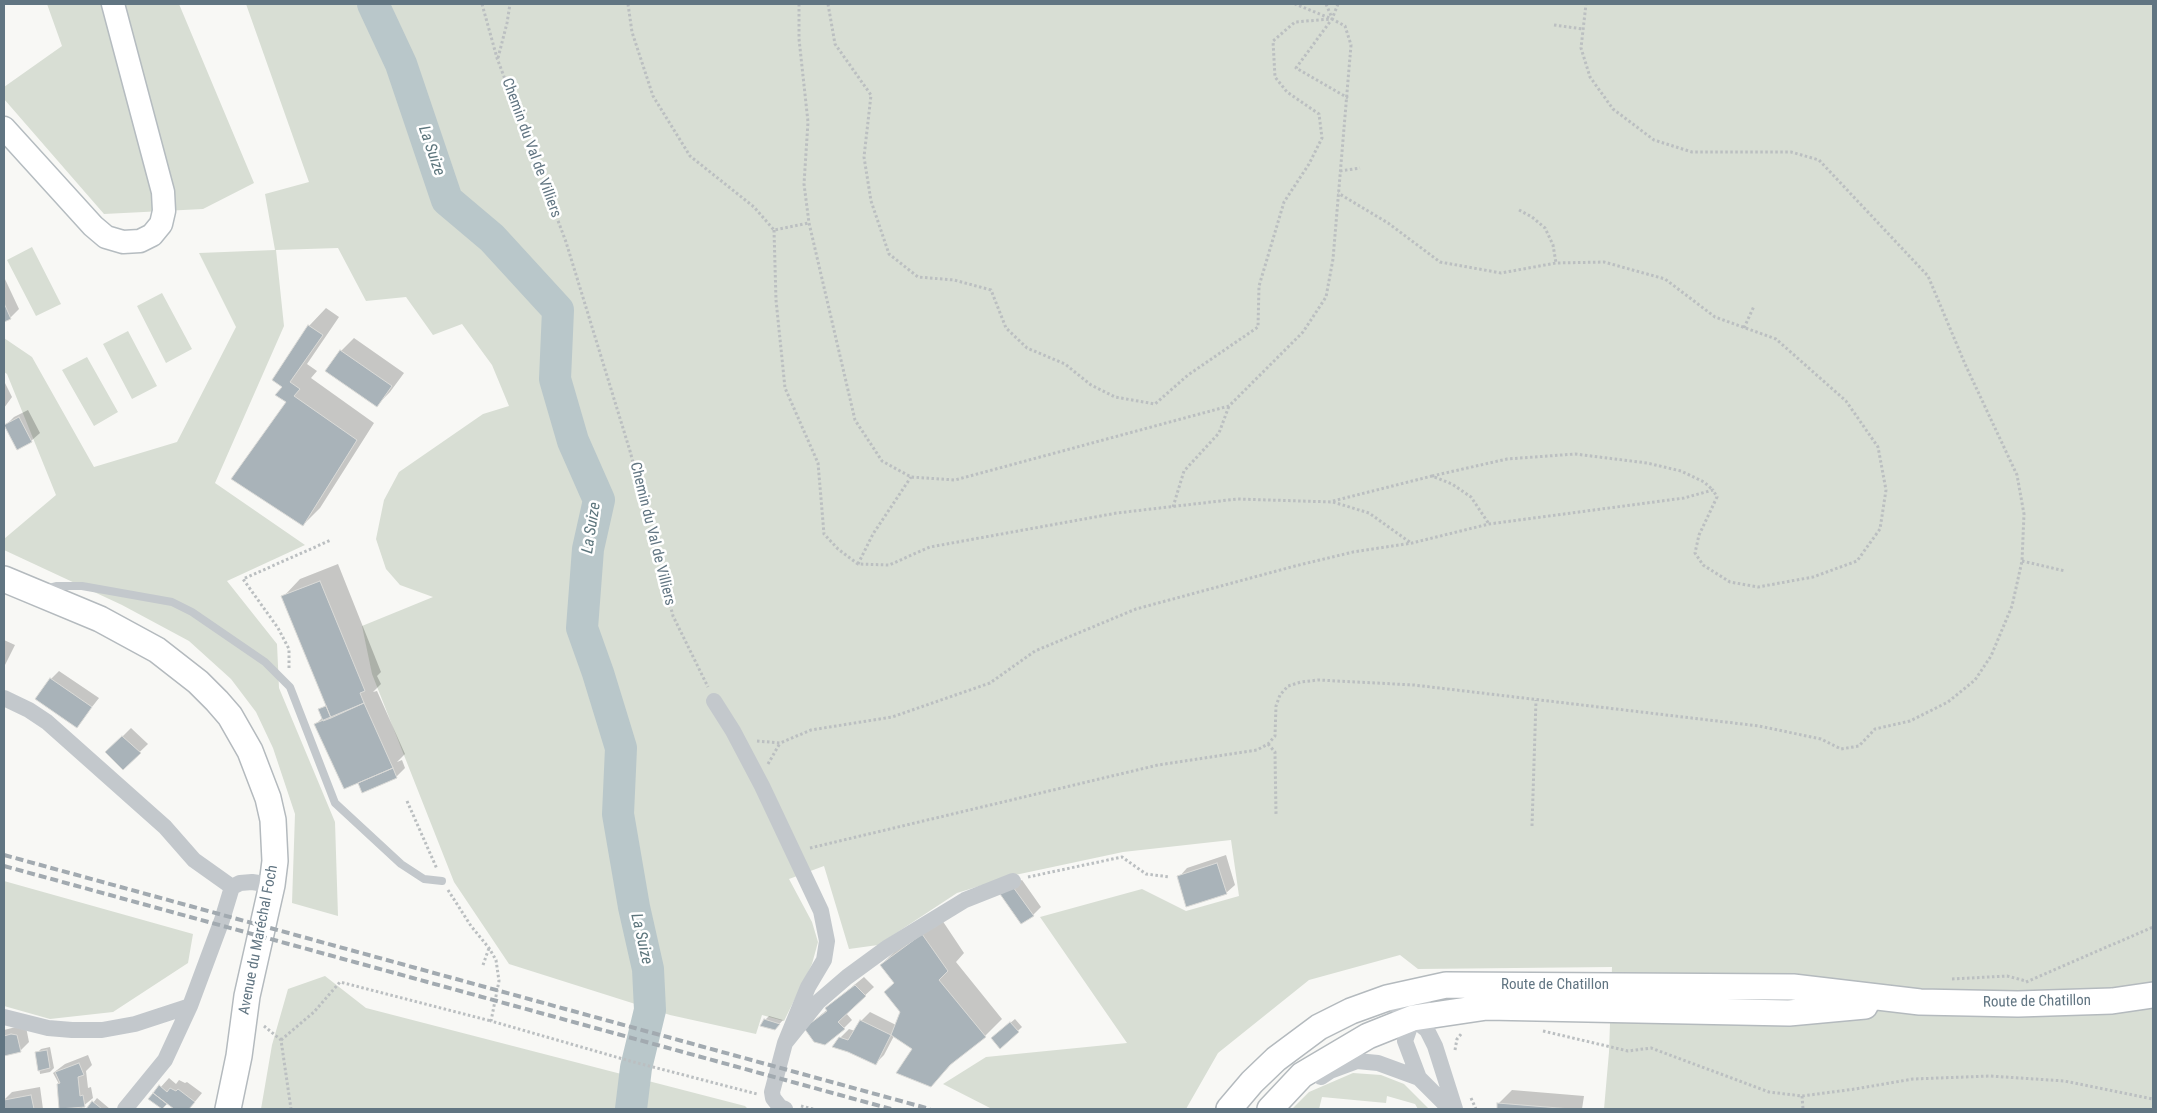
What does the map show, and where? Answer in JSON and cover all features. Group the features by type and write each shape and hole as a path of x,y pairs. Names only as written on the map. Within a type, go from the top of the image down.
{"main road":[{"path":"4,128 92,226 106,237 122,242 140,240 152,235 162,224 164,212 163,192 113,4"},
{"name":"Avenue du Maréchal Foch","path":"4,579 100,618 157,650 198,682 230,716 250,751 268,798 275,838 272,884 248,996 228,1109"},
{"name":"Route de Chatillon","path":"1229,1109 1252,1082 1276,1059 1319,1027 1351,1011 1388,998 1446,985 1793,987 1920,1002 2018,1004 2112,1001 2153,995"},
{"name":"Route de Chatillon","path":"1271,1108 1302,1075 1368,1036 1413,1018 1487,1006 1789,1013 1920,1002"}],"street":[{"path":"4,698 29,710 47,722 165,827 194,860 232,887"},
{"path":"714,701 734,731 795,854 821,912 827,941 824,960 808,987 785,1043 772,1092 773,1098 780,1107 786,1109"},
{"path":"785,1043 818,1002 847,977 888,947 965,900 1013,881"},
{"path":"125,1109 165,1060 190,1006 222,920 232,887 240,883 252,882 272,884"},
{"path":"1418,1078 1405,1041 1413,1018 1429,988"},
{"path":"1388,998 1426,1030 1435,1046 1455,1109"},
{"path":"4,1017 48,1028 102,1030 135,1024 190,1006"},
{"path":"1435,1046 1446,1013"},
{"path":"1271,1108 1330,1071 1357,1061 1378,1063 1418,1078 1450,1109"}],"lane":[{"path":"36,592 57,586 82,586 172,602 192,612 265,662 290,686 335,803 400,864 424,879 442,881"}],"path":[{"name":"Chemin du Val de Villiers","path":"482,4 497,58 566,242 630,451 673,616 714,701"},
{"path":"497,58 507,23 510,4"},
{"path":"628,4 632,32 653,96 690,156 754,207 774,230 776,300 785,388 818,463 824,534 838,549 858,564 889,565 930,547 1117,512 1237,499 1333,502 1506,459 1575,454 1647,463 1681,471 1704,482 1713,490 1717,497 1699,535 1694,553 1703,565 1730,582 1758,587 1813,577 1857,561 1880,529 1886,490 1878,447 1846,401 1776,339 1716,316 1665,279 1604,262 1556,263 1501,273 1440,262 1388,223 1338,193"},
{"path":"799,4 799,39 808,122 804,184 809,223 855,420 882,461 911,477 955,480 1229,406"},
{"path":"828,4 835,44 871,95 864,157 870,201 889,254 918,277 954,280 991,290 1006,328 1027,348 1065,364 1091,385 1114,398 1155,404 1188,375 1258,327 1259,286 1284,202 1309,164 1322,138 1319,114 1287,92 1275,77 1273,41 1295,22 1332,19"},
{"path":"1173,507 1184,471 1219,433 1229,406 1303,332 1326,297 1333,259 1352,45 1345,26 1295,4"},
{"path":"1326,4 1332,19"},
{"path":"1338,4 1332,19 1296,68 1348,98"},
{"path":"795,854 820,844 1158,765 1257,750 1268,744 1274,736 1276,706 1280,695 1288,686 1302,682 1318,680 1414,685 1759,726 1821,739 1841,749 1859,746 1874,729 1910,721 1948,702 1975,680 1991,656 2012,606 2022,561 2024,514 2017,475 1969,373 1928,276 1819,160 1791,152 1692,152 1654,140 1613,109 1590,77 1581,48 1586,4"},
{"path":"1554,25 1583,29"},
{"path":"1340,171 1360,168"},
{"path":"1519,210 1532,217 1545,228 1553,244 1556,263"},
{"path":"774,230 809,223"},
{"path":"1744,328 1754,306"},
{"path":"1432,476 1452,484 1471,497 1489,524"},
{"path":"858,564 873,534 911,477"},
{"path":"780,743 811,730 892,717 990,683 1036,651 1136,609 1353,552 1412,543 1489,524 1684,498 1713,490"},
{"path":"1333,502 1369,514 1412,543"},
{"path":"290,686 289,649 278,628 243,579 331,540"},
{"path":"2022,561 2065,571"},
{"path":"1532,826 1536,700"},
{"path":"1268,744 1275,752 1276,814"},
{"path":"407,801 442,881 496,960 499,981 490,1021"},
{"path":"1013,881 1046,872 1122,857 1146,874 1170,877"},
{"path":"2018,1004 2026,981 2153,927"},
{"path":"483,965 489,948"},
{"path":"280,1040 314,1012 340,982 773,1098"},
{"path":"263,1026 280,1040 291,1109"},
{"path":"1455,1059 1454,1051 1457,1039 1465,1028"},
{"path":"1542,1030 1628,1051 1651,1048 1769,1092 1802,1096 1913,1078 1990,1076 2064,1081 2153,1099"},
{"path":"1469,1094 1476,1109"},
{"path":"1802,1096 1803,1109"}],"shaded area":[{"path":"47,4 179,4 254,183 203,209 104,214 4,99 4,87 62,46"},
{"path":"246,4 2153,4 2153,1109 1604,1109 1609,1052 1612,967 1418,969 1400,955 1309,980 1218,1053 1186,1109 992,1109 943,1084 986,1057 1127,1043 1040,917 1142,889 1186,911 1239,896 1231,840 1123,852 1015,875 957,893 878,945 849,949 824,866 789,879 812,922 818,942 812,964 784,1021 762,1015 756,1034 670,1015 509,964 454,882 372,674 362,626 433,597 400,585 386,569 376,539 384,500 399,472 483,414 509,406 492,365 462,324 433,335 406,297 366,301 338,248 276,250 284,326 215,483 305,545 227,581 277,644 279,688 335,822 338,916 292,903 295,814 273,748 256,712 231,679 189,641 122,605 4,550 4,539 56,495 7,374 4,372 4,338 32,357 94,467 177,442 236,327 199,253 275,250 265,194 309,182"},
{"path":"32,247 61,304 36,316 7,260"},
{"path":"162,293 192,349 166,363 137,306"},
{"path":"128,331 157,386 132,399 103,344"},
{"path":"87,357 118,412 94,426 62,370"},
{"path":"4,881 193,934 188,963 113,1012 50,1019 4,1006"},
{"path":"325,976 366,1008 745,1106 748,1109 261,1109 272,1045 288,989"},
{"path":"1353,1073 1381,1075 1404,1084 1429,1109 1418,1109 1415,1104 1387,1096 1386,1103 1322,1097 1319,1109 1292,1109 1309,1092"}],"building":[{"path":"4,303 11,319 4,322"},
{"path":"308,325 323,335 290,382 300,389 294,396 357,440 303,526 231,479 286,402 275,395 282,387 272,380"},
{"path":"340,350 392,386 377,407 325,371"},
{"path":"19,417 32,442 17,450 4,425"},
{"path":"320,581 365,691 360,693 364,703 331,718 281,596"},
{"path":"50,678 92,707 77,728 35,699"},
{"path":"364,703 393,768 344,789 314,724"},
{"path":"326,706 331,718 323,721 318,709"},
{"path":"122,736 141,753 123,770 105,752"},
{"path":"393,768 397,778 362,793 358,783"},
{"path":"1217,863 1227,894 1186,907 1177,876"},
{"path":"1013,887 1034,916 1021,924 1000,894"},
{"path":"922,934 948,971 939,980 986,1037 950,1065 931,1087 896,1073 912,1049 891,1035 900,1012 884,992 894,983 880,965"},
{"path":"855,985 866,996 838,1022 845,1029 825,1045 814,1042 804,1028 827,1011 825,1008"},
{"path":"764,1019 780,1024 775,1030 760,1026"},
{"path":"860,1020 891,1035 876,1065 832,1047 839,1037 848,1040"},
{"path":"1010,1022 1019,1032 1000,1049 991,1038"},
{"path":"17,1035 21,1052 4,1056 4,1036"},
{"path":"47,1050 50,1068 38,1071 35,1052"},
{"path":"79,1063 84,1075 78,1077 80,1096 83,1095 85,1107 59,1109 57,1084 60,1083 55,1072"},
{"path":"159,1085 167,1092 170,1088 176,1091 178,1089 195,1102 189,1109 174,1109 153,1093"},
{"path":"153,1093 167,1104 162,1109 148,1099"},
{"path":"31,1095 34,1109 4,1109 4,1100"},
{"path":"92,1101 102,1109 86,1109"},
{"path":"1497,1103 1571,1109 1497,1109"}],"waterway":[{"name":"La Suize","path":"373,4 401,64 447,200 492,238 558,310 555,379 573,441 599,500 588,549 582,628 621,748 618,814 634,907 648,969 650,1010 636,1068 631,1109"}],"railway":[{"path":"4,855 930,1109"},
{"path":"4,866 891,1109"}]}
